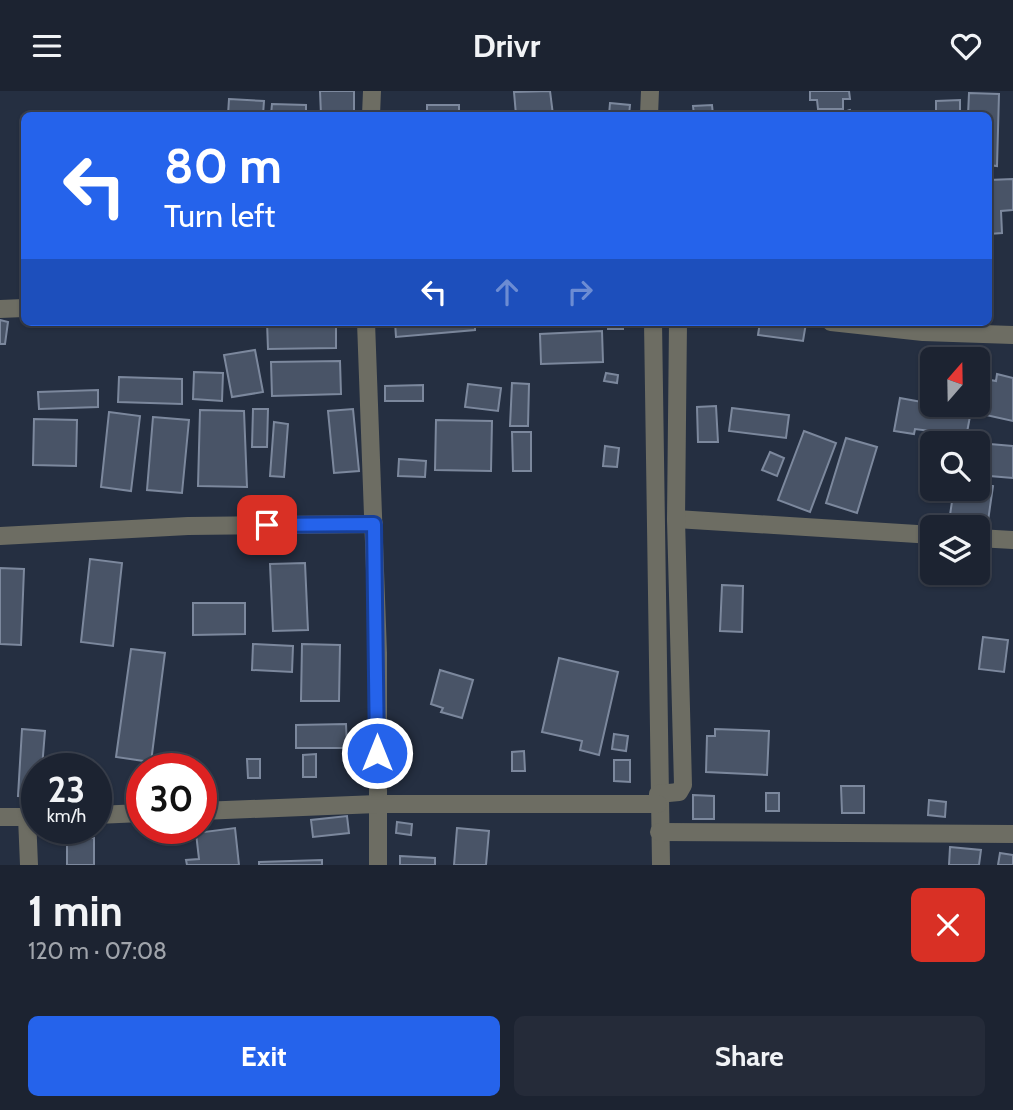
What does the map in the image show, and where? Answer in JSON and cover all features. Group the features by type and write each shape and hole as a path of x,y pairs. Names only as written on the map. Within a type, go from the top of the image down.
{"street":[{"path":"372,91 372,112"},
{"path":"649,112 650,91"},
{"path":"0,309 21,308"},
{"path":"366,326 378,653 378,865"},
{"path":"653,326 660,865"},
{"path":"217,810 377,804 658,799 679,792 683,785 676,519 678,326"},
{"path":"868,326 923,332 1013,335"},
{"path":"676,519 920,534"},
{"path":"0,536 188,526 374,524"},
{"path":"990,538 1013,540"},
{"path":"0,817 21,817"},
{"path":"659,832 1013,834"},
{"path":"29,865 30,844"}],"building":[{"path":"320,91 354,91 354,112 321,112"},
{"path":"550,91 553,112 516,112 514,92"},
{"path":"810,91 849,91 850,99 843,99 843,109 818,109 817,100 810,100"},
{"path":"969,93 999,94 997,166 992,165 992,112 968,112"},
{"path":"229,99 264,101 263,112 228,112"},
{"path":"960,100 960,112 936,112 936,101"},
{"path":"610,103 630,105 629,112 609,112"},
{"path":"272,104 306,105 306,112 271,112"},
{"path":"427,105 459,105 459,112 427,112"},
{"path":"712,105 713,112 694,112 693,106"},
{"path":"1013,179 1013,210 1001,211 1002,233 992,234 992,180"},
{"path":"0,320 8,322 5,344 0,344"},
{"path":"267,326 336,326 336,348 268,349"},
{"path":"395,326 475,326 475,330 396,337"},
{"path":"534,326 601,326 601,327"},
{"path":"608,326 623,326 623,329 608,329"},
{"path":"759,326 806,326 803,341 758,335"},
{"path":"602,331 603,362 541,364 540,334"},
{"path":"255,350 263,392 232,397 224,355"},
{"path":"340,361 341,394 272,396 271,362"},
{"path":"194,372 223,373 222,401 193,399"},
{"path":"606,373 618,375 617,383 604,381"},
{"path":"997,374 1013,378 1013,421 990,416 990,380 996,381"},
{"path":"119,377 182,379 182,404 118,402"},
{"path":"512,383 529,384 528,426 510,426"},
{"path":"468,384 501,388 498,411 465,407"},
{"path":"423,385 423,401 385,401 385,386"},
{"path":"98,390 98,407 39,409 38,392"},
{"path":"900,398 920,402 920,417 970,417 967,431 915,429 914,434 894,431"},
{"path":"716,406 718,442 698,442 697,407"},
{"path":"732,408 789,415 786,438 729,431"},
{"path":"253,409 268,409 267,447 252,447"},
{"path":"353,409 359,471 334,473 328,411"},
{"path":"200,410 244,411 247,487 198,486"},
{"path":"109,412 140,416 131,491 101,487"},
{"path":"153,417 189,420 182,493 147,490"},
{"path":"34,419 77,420 76,466 33,465"},
{"path":"436,420 492,421 491,471 435,470"},
{"path":"274,422 288,424 284,477 270,476"},
{"path":"804,431 836,443 810,512 778,500"},
{"path":"512,432 531,432 531,471 513,471"},
{"path":"846,438 877,447 857,513 826,503"},
{"path":"990,444 1013,446 1013,478 990,476"},
{"path":"605,446 619,448 617,467 603,466"},
{"path":"770,452 784,458 777,476 762,470"},
{"path":"399,459 426,461 425,477 398,476"},
{"path":"990,486 993,486 989,515 950,515 952,501 990,501"},
{"path":"90,559 122,563 113,646 81,642"},
{"path":"305,563 308,630 273,631 270,564"},
{"path":"0,568 24,569 21,645 0,644"},
{"path":"722,585 743,586 742,632 720,631"},
{"path":"193,603 245,603 245,634 193,635"},
{"path":"983,637 1008,640 1004,672 979,669"},
{"path":"253,644 293,646 292,672 252,670"},
{"path":"302,644 340,645 339,701 301,701"},
{"path":"131,649 165,653 152,753 126,753 126,758 116,757"},
{"path":"559,658 618,672 599,755 580,750 582,741 542,732"},
{"path":"440,670 473,680 462,718 441,712 443,708 431,704"},
{"path":"346,724 347,748 296,748 296,725"},
{"path":"22,729 45,731 43,753 21,753 21,796 18,796"},
{"path":"715,729 769,731 767,775 706,772 707,736 715,736"},
{"path":"614,734 628,736 626,751 612,749"},
{"path":"524,751 525,771 512,771 512,752"},
{"path":"316,754 316,777 303,777 303,755"},
{"path":"247,759 260,759 260,778 248,778"},
{"path":"614,760 630,760 630,782 614,781"},
{"path":"841,786 864,786 864,813 842,813"},
{"path":"766,793 779,793 779,811 766,811"},
{"path":"693,795 714,796 714,819 693,819"},
{"path":"929,800 946,802 945,817 928,815"},
{"path":"347,816 349,833 313,837 311,820"},
{"path":"397,822 412,824 411,835 396,833"},
{"path":"235,828 239,865 187,865 186,860 199,859 197,844 217,844 217,830"},
{"path":"457,828 489,831 486,865 454,865"},
{"path":"67,844 94,844 94,865 67,865"},
{"path":"950,847 981,850 979,865 949,865"},
{"path":"1000,853 1013,855 1013,865 998,865"},
{"path":"400,856 435,858 435,865 400,865"},
{"path":"322,860 322,865 259,865 259,862"}],"route":[{"path":"267,525 374,524 378,653 377,753"}]}
